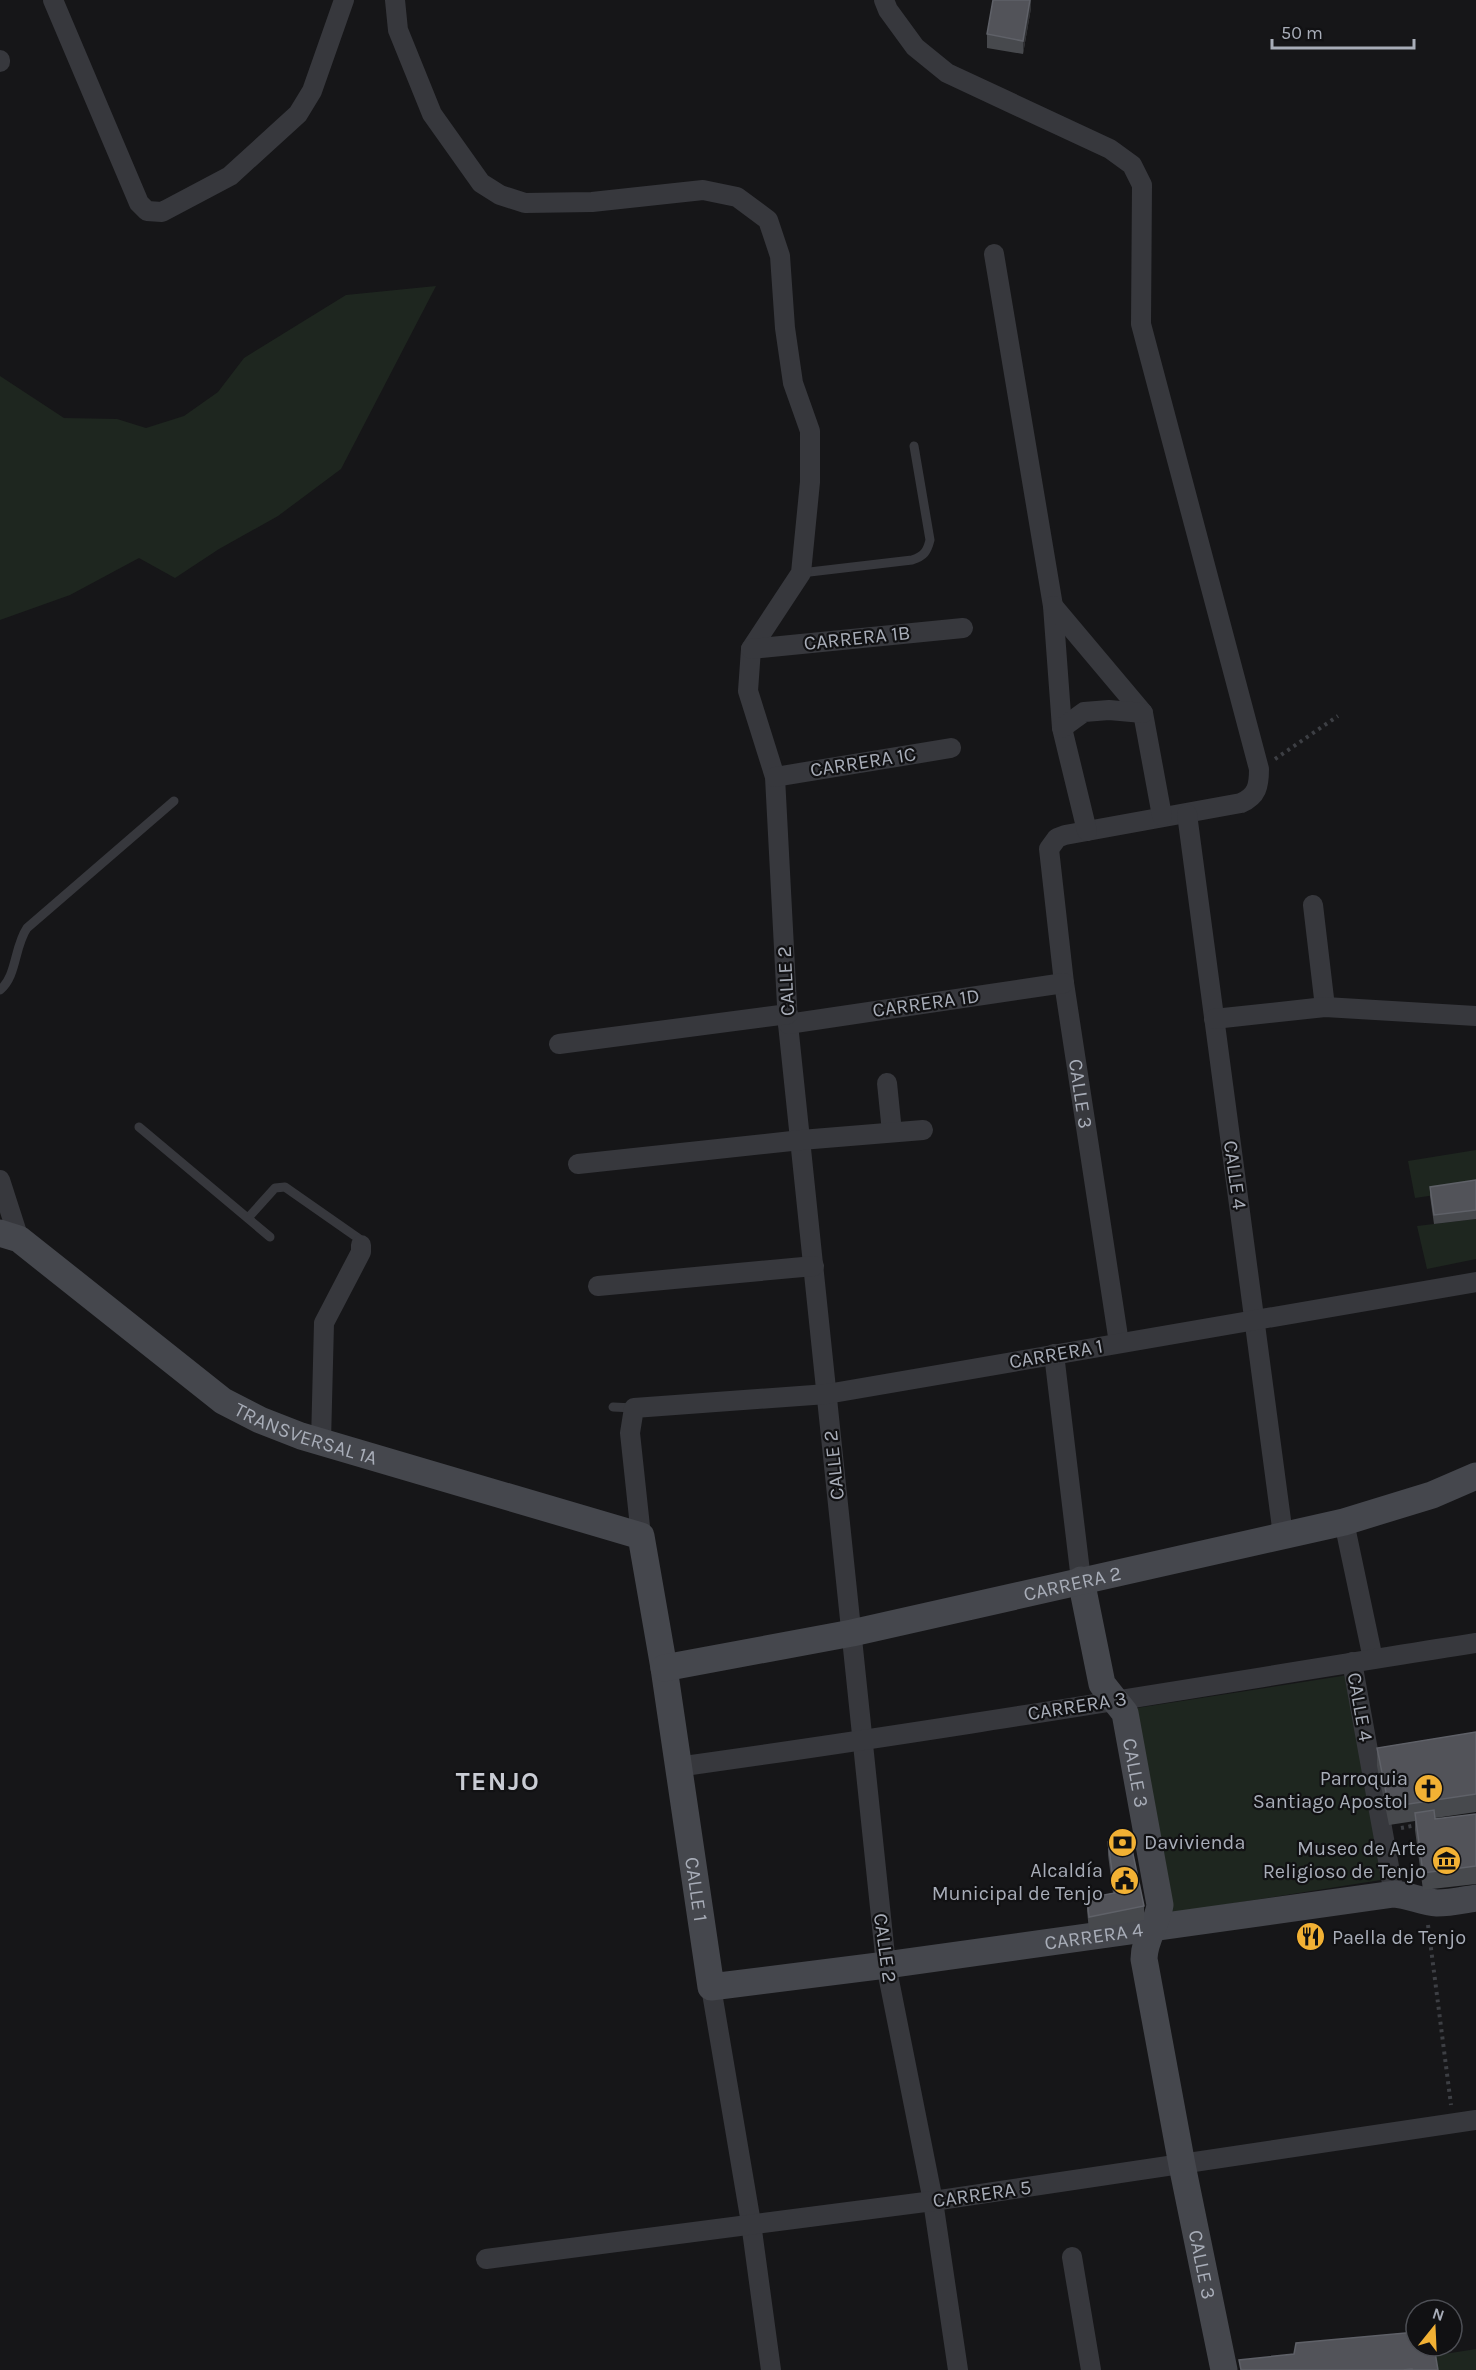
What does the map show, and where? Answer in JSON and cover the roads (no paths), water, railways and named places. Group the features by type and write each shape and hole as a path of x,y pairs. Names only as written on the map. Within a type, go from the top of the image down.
{"main road":[{"name":"TRANSVERSAL 1A","path":"9,1236 223,1401 260,1420 321,1442 640,1536"},
{"name":"CARRERA 2","path":"664,1668 852,1633 1344,1522 1432,1495 1476,1476"},
{"name":"CALLE 1","path":"640,1536 664,1668 711,1987"},
{"name":"CALLE 3","path":"1081,1580 1102,1684 1125,1713 1160,1905 1158,1918 1144,1950 1144,1959 1182,2165 1224,2370"},
{"name":"CARRERA 4","path":"711,1987 1153,1929 1394,1894 1409,1895 1439,1903 1476,1898"}],"street":[{"path":"53,0 139,203 147,211 162,212 230,176 298,114 312,91 344,0"},
{"path":"394,0 398,30 432,114 481,183 500,195 525,203 592,202 703,190 737,197 768,220 780,256 785,328 793,383 810,431 810,482 801,573"},
{"path":"884,0 915,47 947,73 1110,149 1132,165 1142,184 1141,324 1259,769 1257,788 1251,799 1187,814 1162,816 1087,831 1062,728 1053,606 994,254"},
{"name":"CALLE 2","path":"801,573 751,649 748,691 775,777 788,1019 886,1965 933,2201 958,2370"},
{"path":"1053,606 1143,713 1162,816"},
{"name":"CARRERA 1B","path":"751,649 963,628"},
{"path":"1062,728 1084,712 1109,710 1143,713"},
{"name":"CARRERA 1C","path":"775,777 951,748"},
{"name":"CALLE 4","path":"1187,814 1283,1535"},
{"name":"CALLE 3","path":"1087,831 1057,838 1051,844 1048,856 1064,983 1119,1343"},
{"path":"1313,905 1325,1007"},
{"name":"CARRERA 1D","path":"559,1044 788,1019 1064,983"},
{"path":"1214,1019 1325,1007 1476,1016"},
{"path":"887,1083 892,1132"},
{"path":"578,1164 801,1140 923,1130"},
{"path":"0,1180 9,1236"},
{"path":"321,1442 324,1323 361,1252 361,1245"},
{"path":"598,1286 814,1266"},
{"name":"CARRERA 1","path":"634,1408 827,1394 1476,1282"},
{"name":"CALLE 3","path":"1054,1354 1081,1580"},
{"name":"CALLE 1","path":"634,1408 630,1433 640,1536"},
{"name":"CALLE 4","path":"1344,1522 1373,1659"},
{"name":"CARRERA 3","path":"677,1767 863,1741 1476,1643"},
{"name":"CALLE 4","path":"1353,1662 1394,1894"},
{"name":"CALLE 1","path":"711,1987 751,2223 771,2370"},
{"name":"CARRERA 5","path":"486,2259 933,2201 1476,2120"},
{"path":"1072,2258 1091,2370"}],"lane":[{"path":"801,573 912,560 923,556 928,550 930,540 914,446"},
{"path":"0,990 6,985 11,974 20,938 27,928 174,801"},
{"path":"140,1127 270,1237"},
{"path":"248,1218 275,1188 285,1187 358,1238 361,1245"},
{"path":"613,1407 634,1408"}],"place":[{"name":"Parroquia Santiago Apostol","path":"1429,1789"},
{"name":"Davivienda","path":"1123,1842"},
{"name":"Museo de Arte Religioso de Tenjo","path":"1447,1860"},
{"name":"Alcaldía Municipal de Tenjo","path":"1124,1881"},
{"name":"Paella de Tenjo","path":"1311,1937"}],"district":[{"name":"TENJO","path":"498,1781"}]}
